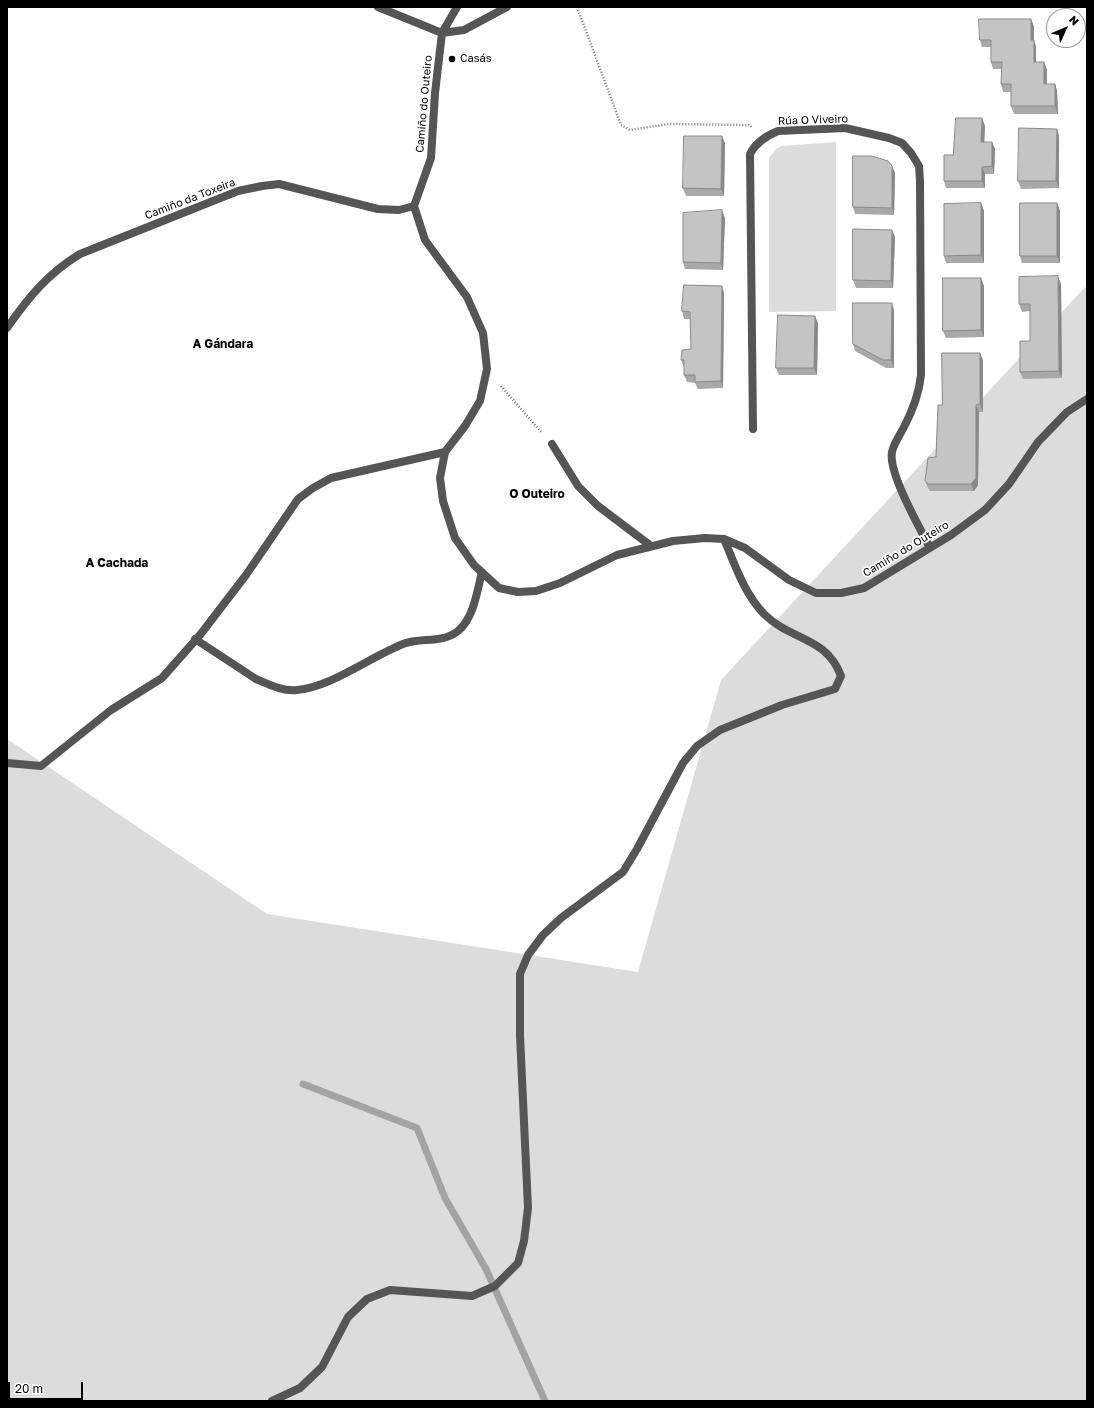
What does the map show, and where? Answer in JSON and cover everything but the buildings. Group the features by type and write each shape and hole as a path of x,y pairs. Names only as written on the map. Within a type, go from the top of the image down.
{"street":[{"path":"378,7 442,33 464,30 507,7"},
{"path":"442,33 457,7"},
{"name":"Camiño do Outeiro","path":"442,33 435,93 431,158 414,206 425,240 467,297 482,333 488,369 480,400 465,426 445,452 440,478 443,501 455,538 474,565 499,588 518,592 536,591 560,583 617,555 672,541 705,538 724,539 745,548 789,580 816,593 841,593 864,588 930,548 985,510 1009,484 1038,442 1067,412 1087,399"},
{"name":"Rúa O Viveiro","path":"753,429 750,154 760,141 769,134 778,131 845,128 889,138 902,143 912,153 919,166 921,375 916,402 896,440 892,452 892,462 903,493 930,548"},
{"name":"Camiño da Toxeira","path":"7,328 46,279 60,266 80,254 238,191 279,184 378,208 399,210 414,206"},
{"path":"552,444 578,486 598,506 651,546"},
{"path":"7,763 41,766 111,710 162,678 195,640 246,574 298,499 313,488 331,478 445,452"},
{"path":"272,1401 300,1388 322,1367 348,1317 367,1299 390,1290 472,1296 495,1286 518,1263 524,1241 528,1208 520,1036 520,974 528,956 543,935 561,918 623,872 638,849 683,763 696,746 720,730 782,705 835,689 841,676 831,656 818,646 789,633 765,615 746,591 724,539"},
{"path":"195,640 256,679 279,688 295,691 312,687 403,644 419,639 435,640 448,637 459,631 466,622 471,611 482,572"}],"path":[{"path":"577,7 621,125 625,129 630,130 669,124 750,125 760,141"},
{"path":"488,369 552,444"}],"shaded area":[{"path":"836,142 836,311 769,312 769,158 776,149 781,146"},
{"path":"1087,285 1087,1401 7,1401 7,739 267,914 638,972 721,680"}],"waterway":[{"path":"303,1084 417,1128 445,1198 486,1269 545,1401"}],"place":[{"name":"Casás","path":"452,59"}],"district":[{"name":"A Gándara","path":"223,344"},
{"name":"O Outeiro","path":"537,494"},
{"name":"A Cachada","path":"117,563"}]}
